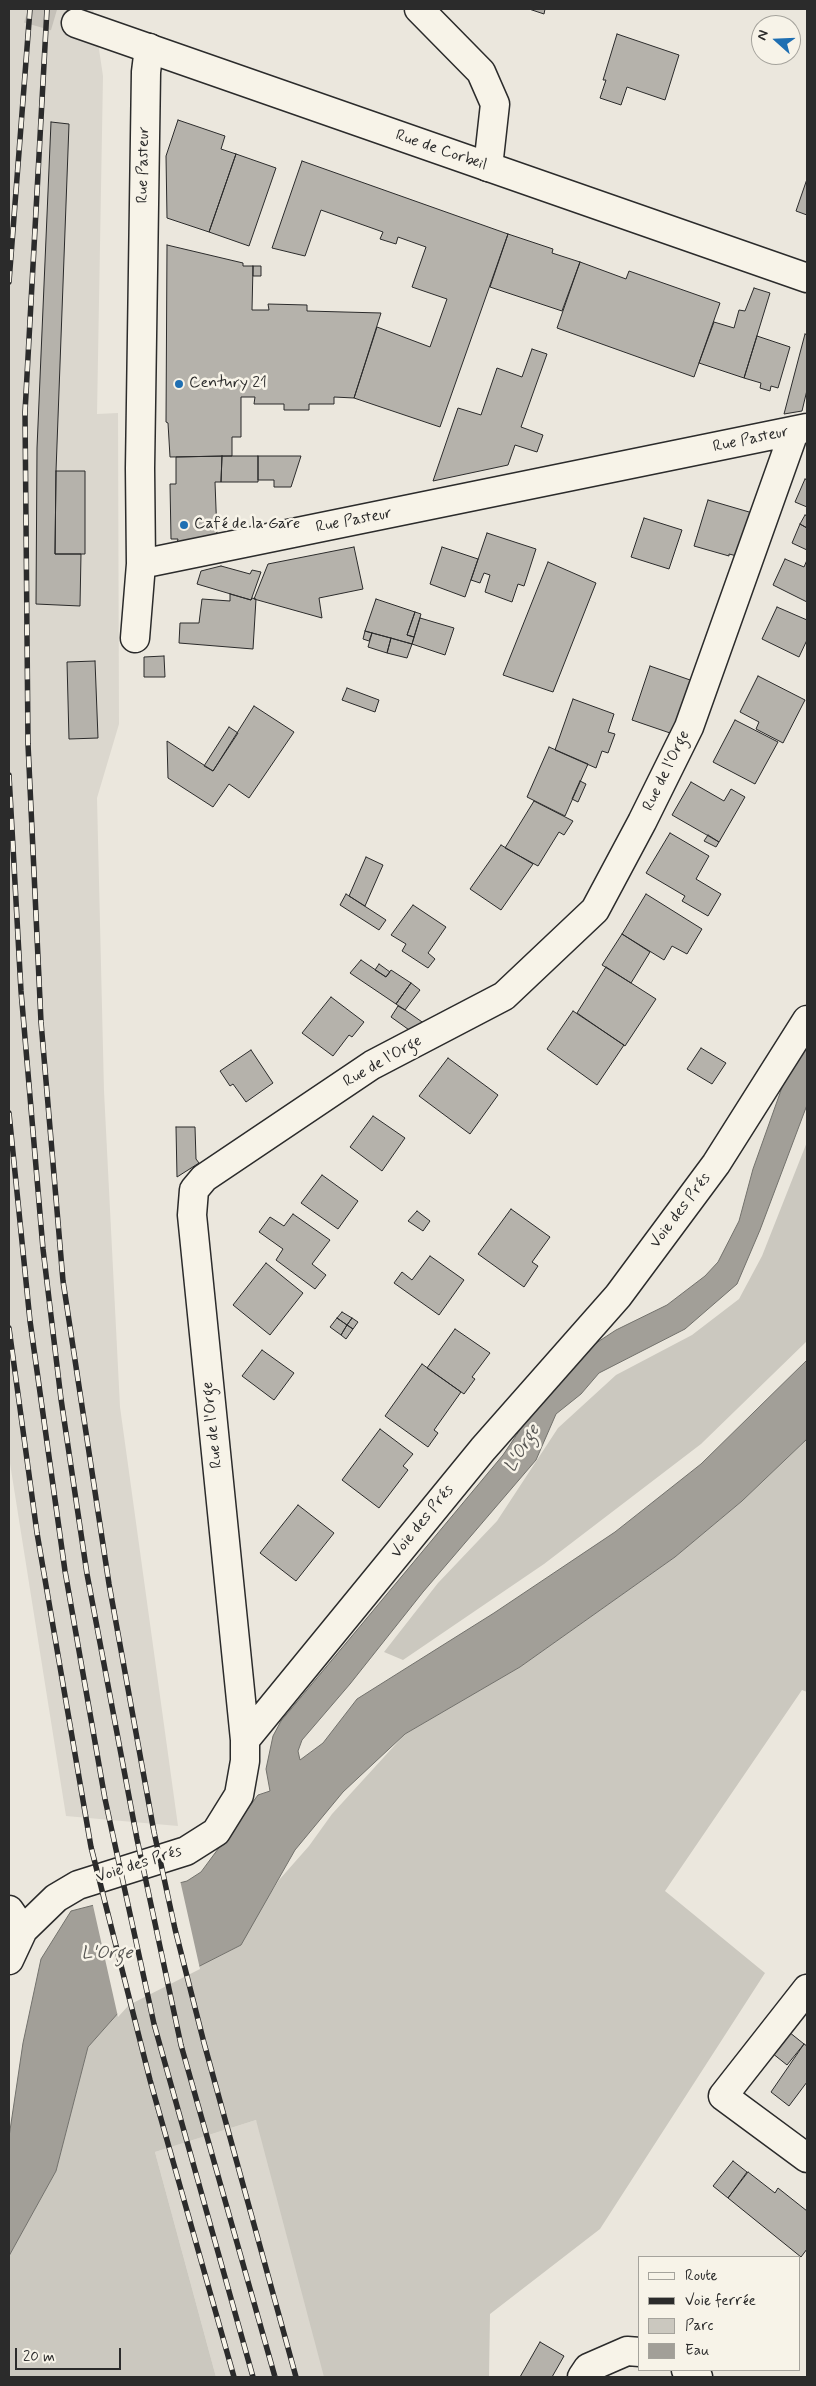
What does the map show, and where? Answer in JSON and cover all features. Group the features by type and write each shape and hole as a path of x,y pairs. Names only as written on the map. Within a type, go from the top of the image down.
{"street":[{"path":"420,9 482,72 495,104 488,167"},
{"name":"Rue de Corbeil","path":"76,23 807,278"},
{"name":"Rue Pasteur","path":"149,48 146,72 141,399 142,564 801,430"},
{"name":"Rue de l'Orge","path":"245,1740 192,1214 194,1190 204,1178 372,1065 504,996 595,910 642,822 689,727 801,430"},
{"path":"135,638 142,564"},
{"name":"Voie des Prés","path":"9,1960 16,1920 78,1885 186,1851 216,1832 239,1795 245,1761 245,1740 483,1449 618,1296 716,1164 807,1020"},
{"path":"807,1989 723,2096 807,2158"},
{"path":"582,2377 588,2368 627,2351 638,2352"}],"shaded area":[{"path":"9,9 93,9 103,76 97,414 118,413 119,724 97,798 104,1091 120,1407 178,1826 66,1816 9,1457"},
{"path":"256,2120 377,2377 216,2377 155,2152"}],"green space":[{"path":"807,1142 807,1341 701,1444 544,1564 403,1660 384,1652 438,1583 497,1521 558,1428 616,1375 692,1335 739,1299 762,1256"},
{"path":"807,1439 807,1692 802,1690 665,1891 765,1973 600,2229 490,2314 489,2377 324,2377 256,2120 155,2152 216,2377 9,2377 9,2256 56,2171 88,2047 127,2003 241,1945 255,1917 279,1880 309,1846 332,1814 405,1734 520,1667 675,1557 742,1501"}],"water":[{"name":"L'Orge","path":"807,1041 807,1105 760,1230 737,1284 685,1329 599,1373 581,1394 556,1414 536,1460 423,1592 350,1684 302,1740 298,1751 300,1760 323,1743 357,1699 494,1613 615,1532 701,1464 807,1360 807,1439 742,1501 675,1557 520,1667 405,1734 343,1792 295,1850 241,1945 127,2003 88,2047 56,2171 9,2256 9,2137 23,2043 41,1959 71,1911 187,1881 201,1872 258,1795 270,1791 266,1769 273,1736 281,1721 503,1455 534,1409 584,1351 616,1330 667,1305 705,1276 718,1262 739,1221 753,1169 785,1079"}],"pier":[{"path":"180,1880 200,1969 129,2005 118,2017 92,1901"}],"building":[{"path":"529,9 545,9 544,14"},
{"path":"617,34 679,55 665,100 627,87 621,105 600,98 606,80 603,80"},
{"path":"178,120 225,136 221,149 236,154 209,232 167,218 166,156"},
{"path":"51,122 69,124 56,471 55,554 81,554 80,606 36,604 37,448"},
{"path":"236,154 276,168 249,246 209,232"},
{"path":"302,161 508,234 440,427 354,398 377,327 430,347 447,299 412,287 426,247 398,237 396,244 380,239 383,232 321,210 305,256 272,248"},
{"path":"807,179 807,215 796,211"},
{"path":"508,234 553,249 552,253 580,262 562,311 490,287"},
{"path":"167,245 243,263 243,266 253,266 252,310 269,310 268,304 307,305 307,311 381,313 354,398 334,397 334,404 309,404 309,410 284,410 284,404 254,404 255,397 241,397 241,437 232,437 232,456 170,457 168,423 166,422"},
{"path":"580,262 626,279 629,271 720,303 694,377 557,328"},
{"path":"253,266 261,266 261,276 253,276"},
{"path":"754,288 770,293 744,378 699,363 714,322 734,328 739,310 745,311"},
{"path":"805,334 807,335 807,390 802,411 784,414"},
{"path":"757,336 790,347 778,388 771,386 770,391 760,388 761,383 744,378"},
{"path":"532,349 547,354 521,427 543,435 537,452 515,445 508,465 433,481 458,408 481,415 497,368 522,377"},
{"path":"222,456 221,482 215,482 217,535 177,543 178,539 171,539 170,484 176,484 176,457"},
{"path":"222,456 258,456 258,482 221,482"},
{"path":"258,456 301,456 291,487 274,487 274,480 258,480"},
{"path":"56,471 85,471 85,554 55,554"},
{"path":"805,479 807,480 807,507 795,502"},
{"path":"708,500 756,514 741,557 729,554 729,556 694,546"},
{"path":"805,515 807,516 807,528 800,524"},
{"path":"644,518 682,530 669,569 631,557"},
{"path":"800,524 807,528 807,550 792,543"},
{"path":"487,533 536,549 524,586 518,584 512,602 485,592 490,575 484,573 480,583 471,580"},
{"path":"354,547 363,589 319,598 322,618 254,599 268,564"},
{"path":"442,547 478,559 465,597 430,584"},
{"path":"785,559 804,567 807,560 807,602 773,585"},
{"path":"548,562 596,583 553,692 503,675"},
{"path":"221,566 250,574 252,570 261,572 251,600 197,584 201,571"},
{"path":"230,594 251,600 252,598 256,599 253,649 179,643 180,623 199,623 202,599 230,601"},
{"path":"376,599 415,612 407,635 414,637 412,644 365,631"},
{"path":"777,607 807,620 807,640 799,657 762,639"},
{"path":"415,612 421,614 414,637 407,635"},
{"path":"420,618 454,628 445,655 412,644"},
{"path":"365,631 372,633 369,641 363,639"},
{"path":"372,633 391,638 387,653 368,647"},
{"path":"391,638 412,644 407,658 387,653"},
{"path":"164,656 165,677 144,677 144,657"},
{"path":"95,661 98,738 69,739 67,662"},
{"path":"650,666 693,681 673,734 632,720"},
{"path":"758,676 805,700 783,743 756,729 759,722 740,712"},
{"path":"347,688 379,700 375,712 342,700"},
{"path":"573,699 614,714 608,732 615,734 608,753 602,751 596,768 555,750"},
{"path":"254,706 294,732 249,798 229,784 213,807 168,778 167,741 213,771"},
{"path":"735,720 778,742 755,784 713,762"},
{"path":"229,727 238,733 213,771 204,766"},
{"path":"549,747 588,764 565,816 527,797"},
{"path":"580,781 586,784 578,802 572,799"},
{"path":"691,782 724,801 731,789 745,797 719,842 672,815"},
{"path":"534,801 573,821 564,835 559,832 538,866 505,848"},
{"path":"670,833 709,856 696,879 721,894 708,916 682,901 685,896 646,873"},
{"path":"708,835 719,842 716,847 704,841"},
{"path":"501,845 533,864 501,910 470,889"},
{"path":"366,857 383,865 365,906 349,896"},
{"path":"346,894 386,920 379,930 340,905"},
{"path":"646,894 702,929 687,954 672,946 664,960 622,934"},
{"path":"413,905 446,927 428,953 435,959 428,968 402,951 406,944 391,935"},
{"path":"622,934 650,952 631,983 602,965"},
{"path":"361,960 386,977 391,970 411,983 396,1004 350,973"},
{"path":"379,964 390,972 386,977 375,970"},
{"path":"606,967 656,999 625,1046 577,1013"},
{"path":"411,983 420,990 405,1010 396,1004"},
{"path":"331,997 364,1022 352,1037 349,1035 333,1056 302,1033"},
{"path":"398,1006 425,1024 412,1032 391,1017"},
{"path":"573,1011 624,1045 597,1085 547,1049"},
{"path":"701,1048 726,1063 712,1084 687,1069"},
{"path":"251,1050 273,1083 246,1102 233,1084 230,1086 220,1071"},
{"path":"448,1058 498,1095 470,1134 419,1096"},
{"path":"373,1116 405,1138 382,1171 350,1147"},
{"path":"176,1127 195,1127 196,1159 199,1163 177,1177"},
{"path":"322,1175 358,1201 338,1229 301,1203"},
{"path":"511,1209 550,1237 532,1262 538,1266 524,1287 478,1254"},
{"path":"417,1211 430,1221 423,1231 408,1221"},
{"path":"293,1214 330,1240 312,1264 326,1275 315,1289 276,1260 283,1249 259,1232 270,1217 284,1226"},
{"path":"430,1256 464,1280 439,1315 394,1283 402,1272 412,1280"},
{"path":"266,1263 303,1293 270,1335 233,1305"},
{"path":"342,1312 352,1318 347,1325 337,1318"},
{"path":"337,1318 347,1325 341,1335 330,1327"},
{"path":"352,1318 358,1322 353,1329 347,1325"},
{"path":"347,1325 353,1329 346,1339 341,1335"},
{"path":"455,1329 490,1353 472,1377 475,1379 464,1394 427,1368"},
{"path":"262,1350 294,1373 274,1400 242,1376"},
{"path":"422,1364 461,1392 434,1430 438,1433 428,1447 385,1416"},
{"path":"380,1429 413,1454 403,1466 408,1470 379,1508 342,1480"},
{"path":"298,1505 334,1533 296,1581 260,1553"},
{"path":"789,2032 804,2044 787,2065 772,2053"},
{"path":"804,2044 807,2046 807,2082 789,2106 771,2092"},
{"path":"733,2161 747,2172 728,2198 713,2186"},
{"path":"748,2172 775,2193 778,2188 807,2211 807,2249 801,2257 728,2198"},
{"path":"540,2342 564,2356 552,2377 520,2377"}],"tunnel":[{"path":"28,9 76,23"}],"railway":[{"path":"9,282 30,9"},
{"path":"47,9 25,412 28,744 41,1022 63,1281 109,1584 154,1832 175,1929 204,2043 296,2377"},
{"path":"9,775 21,991 43,1249 61,1399 87,1574 137,1839 181,2045 275,2377"},
{"path":"9,1113 30,1321 65,1571 105,1799 154,2024 253,2377"},
{"path":"9,1328 37,1533 91,1847 150,2080 234,2377"}],"place":[{"name":"Century 21","path":"179,384"},
{"name":"Café de la Gare","path":"184,525"}]}
